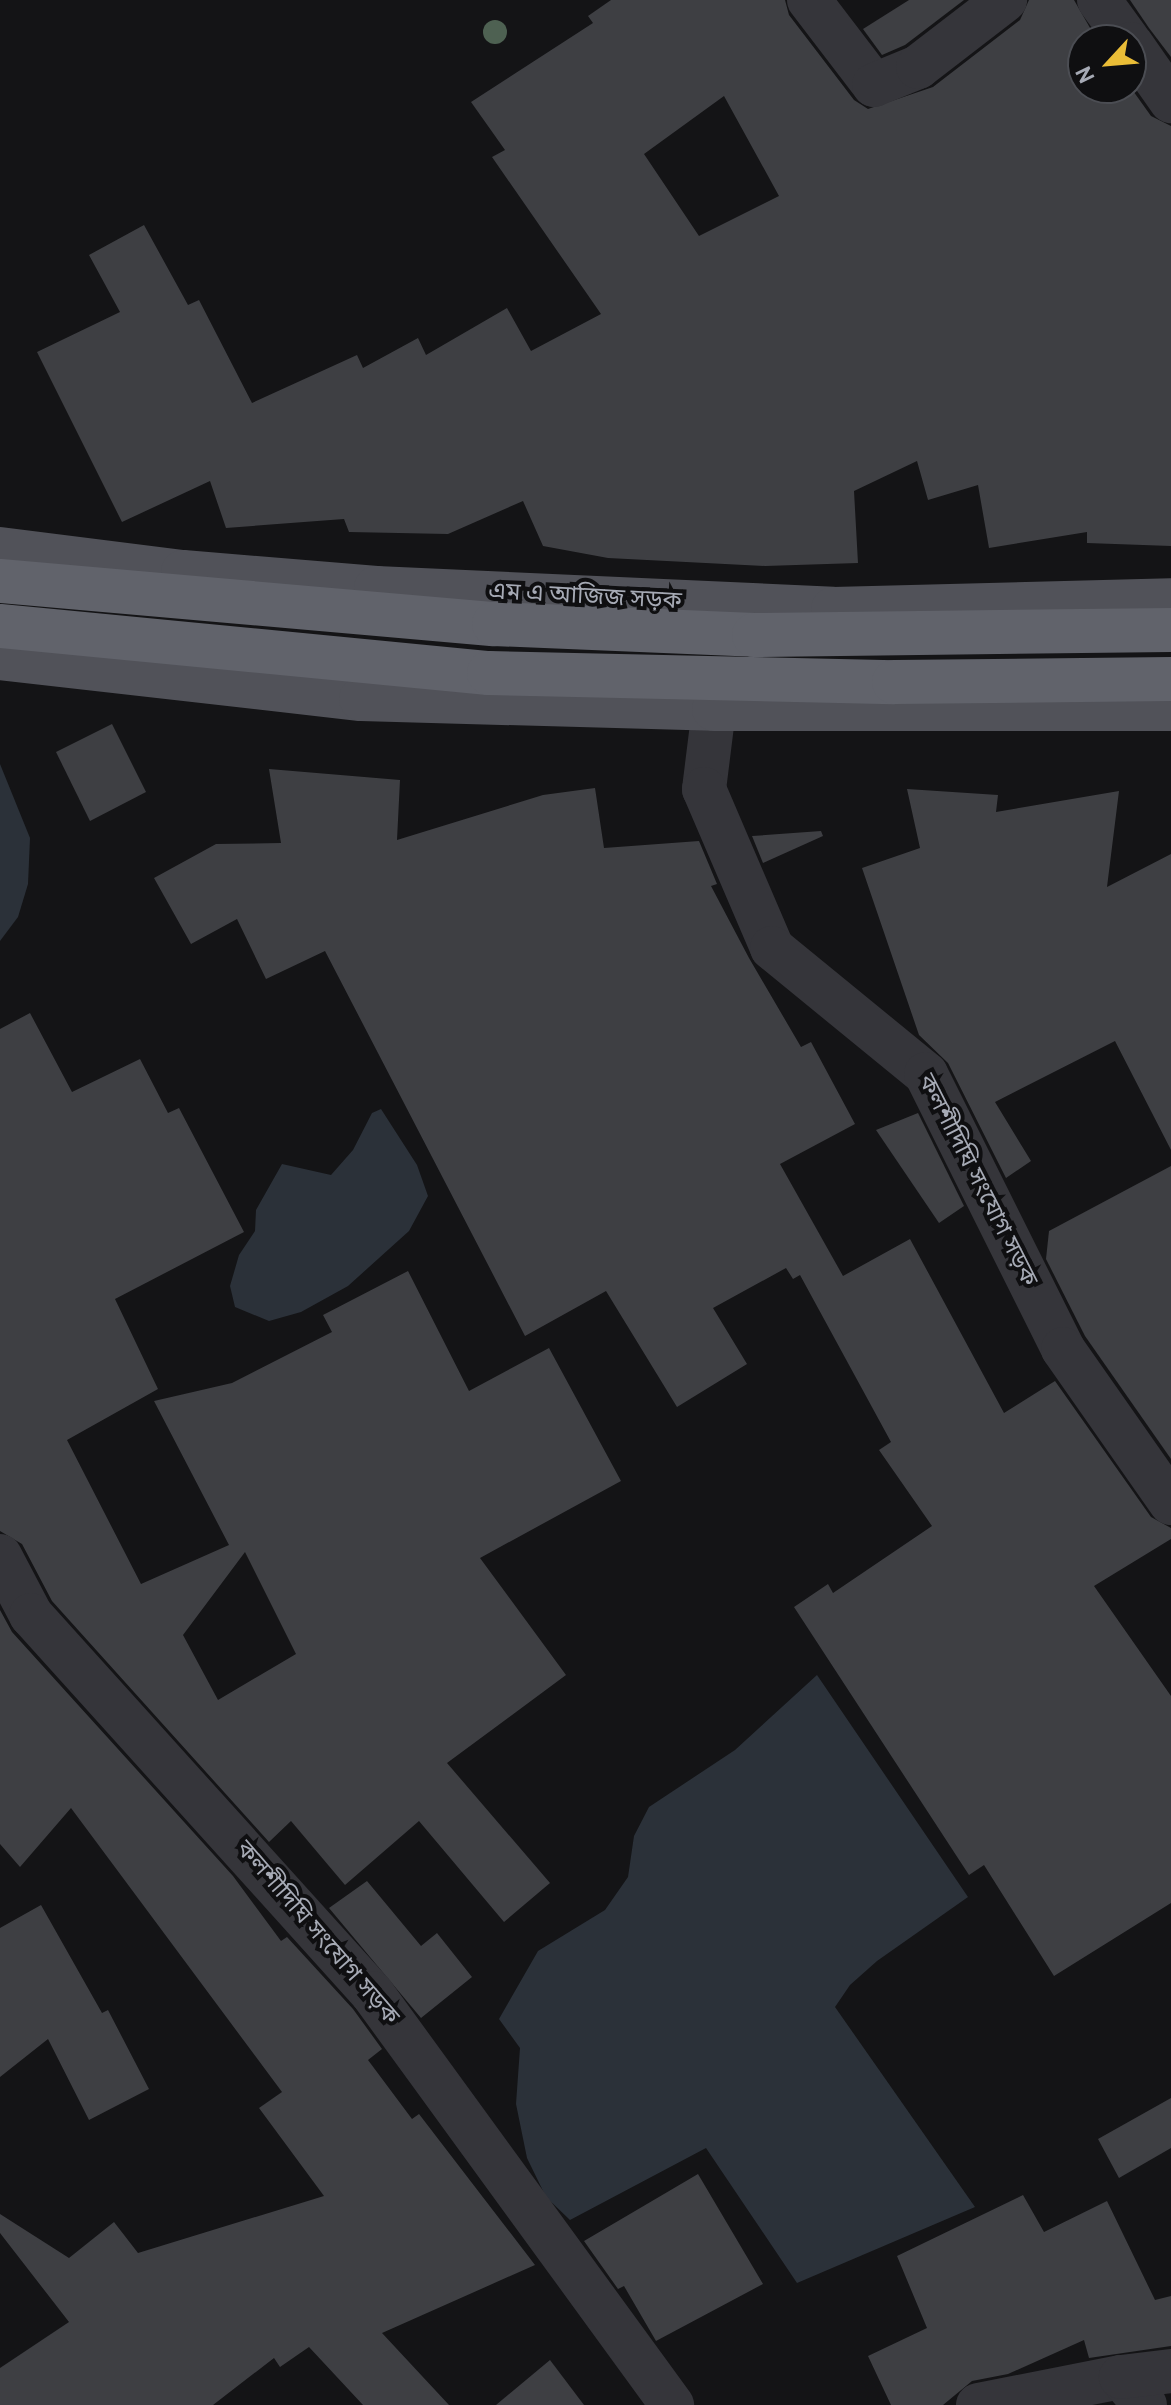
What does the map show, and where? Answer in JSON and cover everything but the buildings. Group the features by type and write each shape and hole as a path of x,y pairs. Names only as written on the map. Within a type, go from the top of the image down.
{"highway":[{"path":"0,581 494,624 724,634 1171,630"},
{"path":"0,626 489,673 894,682 1171,679"}],"main road":[{"name":"এম এ আজিজ সড়ক","path":"0,549 183,572 376,588 817,609 1171,600"},
{"path":"0,658 361,699 714,709 1171,709"}],"street":[{"path":"809,0 874,85 918,67 1005,0"},
{"path":"1099,0 1116,24"},
{"path":"1147,67 1171,101"},
{"name":"কলশীদিঘি সংযোগ সড়ক","path":"714,709 704,789 772,948 926,1074 1063,1349 1171,1503"},
{"name":"কলশীদিঘি সংযোগ সড়ক","path":"0,1556 31,1615 372,1993 672,2405"},
{"path":"978,2405 1133,2391 1171,2371"}],"shaded area":[{"path":"0,764 30,838 28,884 18,917 0,941"},
{"path":"381,1109 417,1165 428,1196 409,1231 348,1286 301,1312 269,1321 235,1307 230,1286 239,1255 255,1231 256,1210 282,1164 331,1175 353,1150 372,1113"},
{"path":"817,1675 968,1897 877,1961 850,1985 835,2007 975,2207 797,2283 706,2148 570,2220 546,2197 527,2158 516,2104 520,2048 499,2019 538,1951 605,1910 628,1877 634,1836 649,1807 735,1750"}]}
